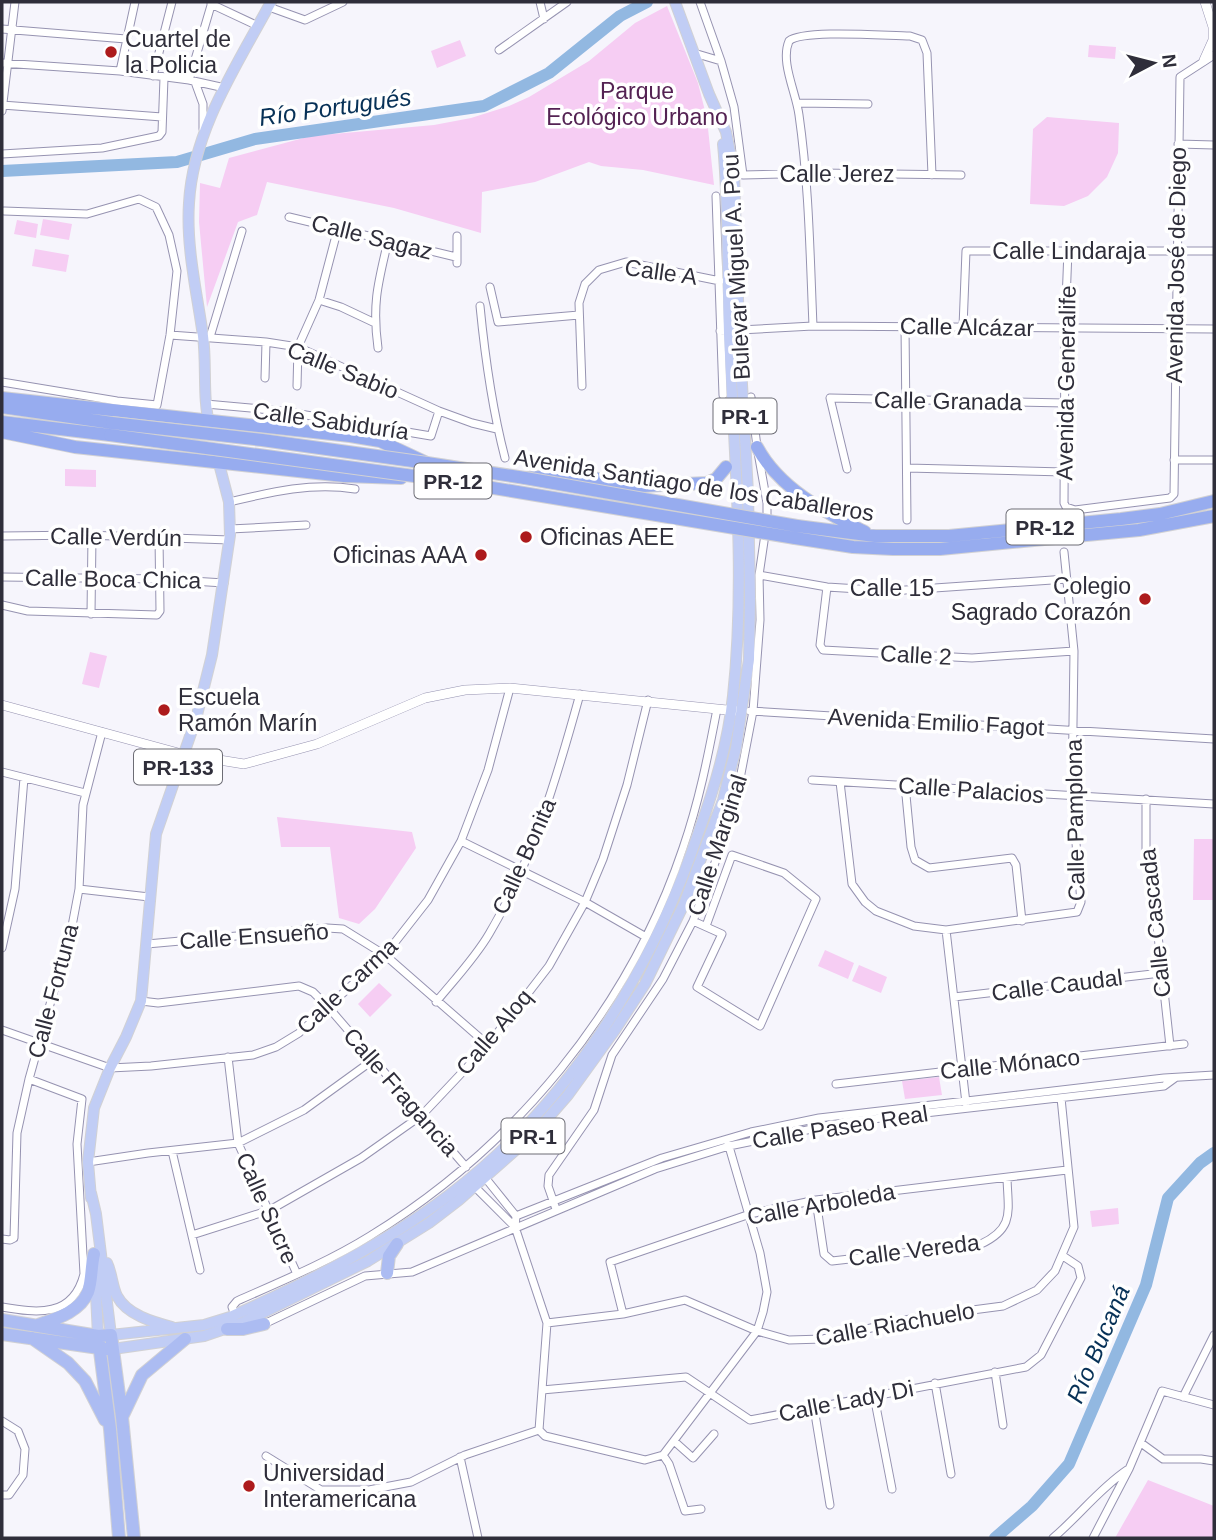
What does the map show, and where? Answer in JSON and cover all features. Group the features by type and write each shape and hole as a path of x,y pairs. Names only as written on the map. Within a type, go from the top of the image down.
{"highway":[{"path":"2,398 312,430 380,441 427,463"},
{"name":"Avenida Santiago de los Caballeros","path":"2,407 111,429 796,532 949,536 1079,525 1160,514 1214,501"},
{"name":"Avenida Santiago de los Caballeros","path":"2,422 262,440 427,463 525,478 796,532 853,547 940,549 1139,530 1214,516"},
{"path":"2,432 75,447 219,463 376,479 425,477"},
{"path":"757,447 778,476 820,509 875,536"},
{"path":"525,478 573,475 642,486 707,483 716,479 726,467"},
{"path":"387,1273 389,1256 397,1244"},
{"path":"34,1332 80,1304 88,1293 98,1253"},
{"path":"2,1320 34,1332 68,1363 85,1381 110,1429"},
{"path":"227,1329 243,1329 264,1324"},
{"path":"2,1334 34,1332 105,1342"},
{"path":"122,1417 142,1375 182,1334"},
{"path":"105,1342 122,1417 134,1538"},
{"path":"105,1342 119,1538"}],"main road":[{"name":"Bulevar Miguel A. Pou","path":"182,1334 235,1315 382,1241 423,1214 470,1177 482,1174 558,1088 603,1029 660,933 688,866 742,711 738,626 738,495 721,124 675,2"},
{"name":"PR-133","path":"105,1342 88,1163 94,1108 141,1001 156,834 206,682 230,534 229,502 205,404 207,337 190,236 191,179 206,116 226,88 270,4"},
{"name":"Bulevar Miguel A. Pou","path":"105,1342 227,1329 267,1312 355,1269 397,1244 470,1177"},
{"path":"98,1253 108,1265 117,1296 126,1307 147,1320 182,1334"}],"street":[{"path":"15,2 4,64 2,107 162,117"},
{"path":"120,71 135,2"},
{"path":"153,76 172,2"},
{"path":"270,4 305,20 343,2"},
{"path":"540,2 544,19"},
{"path":"499,50 568,2"},
{"path":"699,2 721,61"},
{"path":"1205,2 1214,28 1213,40 1205,60"},
{"path":"206,116 192,81 211,3 258,26"},
{"path":"2,29 126,39"},
{"path":"813,326 807,173 798,103 786,56 788,43 794,37 854,35 918,38 927,53 932,175"},
{"path":"694,53 721,61"},
{"name":"Avenida José de Diego","path":"1075,510 1170,498 1174,494 1174,328 1180,77 1214,55"},
{"name":"Calle Jerez","path":"721,61 734,107 743,175 807,173 961,176"},
{"path":"4,64 120,71 226,88"},
{"path":"2,153 102,148 161,134 164,78"},
{"path":"798,103 868,104"},
{"path":"1178,144 1214,145"},
{"path":"716,196 720,281 729,331 723,395"},
{"path":"2,382 157,405 170,335 177,271 169,235 156,207 139,199 87,214 4,211"},
{"name":"Calle Sagaz","path":"289,217 456,260 457,236"},
{"path":"297,386 298,347 319,300 338,228"},
{"path":"207,337 242,231"},
{"path":"378,348 375,295 388,241"},
{"name":"Avenida Generalife","path":"1068,250 1064,503 1066,508 1075,510"},
{"name":"Calle Lindaraja","path":"963,327 966,251 1214,251"},
{"name":"Calle A","path":"582,386 579,303 585,284 600,270 626,262 720,281"},
{"path":"489,287 498,322 579,315"},
{"path":"319,300 375,323"},
{"path":"480,306 484,354 497,429 505,458"},
{"name":"Calle Alcázar","path":"729,331 813,326 1214,329"},
{"path":"905,327 907,520"},
{"name":"Calle Sabio","path":"170,335 298,347 439,411 471,424 497,429"},
{"path":"265,379 266,342"},
{"name":"Calle Marginal","path":"555,1205 548,1186 549,1175 594,1110 612,1055 663,979 693,921 722,845 740,784 742,711 760,620 758,575 767,521 767,503 751,397"},
{"name":"Calle Granada","path":"847,469 830,398 1066,403"},
{"name":"Calle Sabiduría","path":"205,404 282,411 431,436 439,411"},
{"path":"1174,460 1214,460"},
{"path":"907,468 1064,472"},
{"path":"229,502 301,487 339,486 355,489"},
{"name":"Calle Verdún","path":"2,536 159,537 230,534 296,523 306,525"},
{"path":"91,614 92,536"},
{"path":"2,605 28,611 157,615 160,611 159,537"},
{"name":"Calle Pamplona","path":"840,782 851,881 857,893 870,907 888,917 914,926 947,930 1077,912 1080,907 1072,796 1074,652 1064,552"},
{"name":"Calle 15","path":"758,575 827,587 891,591 1067,579"},
{"path":"2,577 2,583"},
{"name":"Calle Boca Chica","path":"2,577 160,579 224,583"},
{"name":"Calle 2","path":"827,587 820,645 825,651 972,658 1074,652"},
{"path":"2,705 182,754 244,764 317,744 425,698 465,690 510,688 742,711"},
{"name":"Calle Carma","path":"110,1068 253,1055 276,1047 299,1033 385,955 428,900 461,841 488,770 510,688"},
{"name":"Calle Bonita","path":"436,1002 488,936 522,871 554,789 580,694"},
{"name":"Calle Aloq","path":"192,1235 270,1210 360,1158 422,1115 488,1045 548,966 585,902 603,859 623,798 648,700"},
{"path":"235,1315 232,1307 237,1301 370,1236 470,1177 589,1035 646,937 683,849 701,789 717,709"},
{"name":"Avenida Emilio Fagot","path":"742,711 1214,739"},
{"name":"Calle Fortuna","path":"2,1239 14,1238 17,1133 29,1079 72,926 79,889 85,793 102,732"},
{"path":"2,772 85,793"},
{"path":"2,948 15,889 24,778"},
{"name":"Calle Palacios","path":"812,780 1214,804"},
{"path":"905,785 911,847 915,860 929,868 1012,858 1016,864 1022,920"},
{"name":"Calle Cascada","path":"1146,799 1146,858 1156,917 1170,1046"},
{"path":"461,841 585,902 646,937"},
{"path":"693,921 722,934 697,987 760,1026 816,899 784,873 732,855 706,926"},
{"path":"79,889 149,897"},
{"name":"Calle Ensueño","path":"147,944 327,928 343,929 385,955 488,1045"},
{"path":"947,930 966,1104"},
{"name":"Calle Caudal","path":"954,997 1161,973"},
{"name":"Calle Fragancia","path":"141,1001 158,1003 299,986 313,992 422,1115 470,1177 516,1227"},
{"path":"2,1030 110,1068"},
{"name":"Calle Mónaco","path":"836,1084 1184,1044"},
{"name":"Calle Sucre","path":"228,1057 238,1143 297,1274"},
{"path":"88,1163 238,1143 304,1110 373,1060"},
{"name":"Calle Paseo Real","path":"516,1227 555,1205 662,1158 819,1118 1214,1075"},
{"name":"Calle Paseo Real","path":"966,1104 1061,1098 1164,1086 1175,1078"},
{"path":"2,1307 37,1313 62,1307 79,1290 84,1274 77,1144 82,1099 29,1079"},
{"name":"Calle Riachuelo","path":"547,1323 623,1314 685,1300 757,1331 789,1340 823,1339 919,1317 1003,1307 1037,1290 1055,1271 1074,1227 1061,1098"},
{"path":"482,1174 516,1216 516,1227 547,1323 539,1430 545,1436 645,1460 663,1455 757,1331 767,1292 750,1214 728,1142"},
{"path":"172,1151 200,1270"},
{"name":"Calle Arboleda","path":"623,1314 610,1262 750,1214 816,1200 1067,1170"},
{"name":"Calle Vereda","path":"816,1200 824,1254 832,1261 968,1246 997,1237 1006,1225 1007,1178"},
{"name":"Calle Paseo Real","path":"516,1216 555,1205"},
{"path":"264,1324 365,1276 412,1272 516,1227"},
{"name":"Calle Lady Di","path":"542,1390 687,1377 750,1420 1026,1367 1041,1355 1081,1278 1078,1266 1063,1256"},
{"path":"1183,1397 1214,1335"},
{"path":"995,1372 1006,1415 1003,1425"},
{"path":"935,1383 953,1468"},
{"path":"1093,1538 1129,1469 1162,1391 1214,1405"},
{"path":"874,1396 892,1489"},
{"path":"814,1408 831,1505"},
{"path":"2,1421 18,1431 25,1449 23,1475 9,1495 2,1495"},
{"path":"266,1456 321,1490 369,1490 411,1482 460,1458 539,1430"},
{"path":"674,1441 693,1458 714,1434"},
{"path":"1141,1443 1163,1460 1214,1461"},
{"path":"663,1455 669,1464 685,1511 701,1508"},
{"path":"460,1458 478,1538"},
{"path":"1053,1538 1073,1522 1107,1484 1129,1469"}],"green space":[{"name":"Parque Ecológico Urbano","path":"667,6 698,83 707,119 714,185 589,162 535,182 482,192 481,233 394,208 267,182 257,215 238,222 207,307 199,222 200,183 220,188 229,158 311,136 434,125 471,118 509,106 589,61 635,23"},
{"path":"460,40 466,56 437,68 431,51"},
{"path":"1089,45 1116,47 1115,59 1088,57"},
{"path":"1047,117 1119,123 1118,153 1107,177 1088,196 1064,206 1030,204 1033,129"},
{"path":"43,219 72,224 69,240 40,235"},
{"path":"17,220 38,224 36,238 14,234"},
{"path":"35,249 69,255 66,272 32,266"},
{"path":"65,469 96,470 96,487 65,486"},
{"path":"90,652 107,656 99,688 82,684"},
{"path":"277,817 412,832 416,848 375,909 359,924 339,918 330,847 281,847"},
{"path":"1194,839 1214,839 1214,900 1193,900"},
{"path":"825,950 854,963 848,979 818,966"},
{"path":"859,965 887,977 881,993 852,981"},
{"path":"379,983 392,995 370,1017 358,1004"},
{"path":"939,1077 942,1095 905,1099 902,1081"},
{"path":"1118,1208 1119,1224 1092,1227 1090,1211"},
{"path":"1148,1480 1214,1506 1213,1538 1115,1538"}],"waterway":[{"name":"Río Portugués","path":"2,171 177,162 255,139 484,106 549,73 620,16 647,2"},
{"name":"Río Bucaná","path":"995,1538 1032,1506 1069,1464 1146,1285 1168,1198 1200,1163 1214,1153"}],"place":[{"name":"Cuartel de la Policia","path":"111,52"},
{"name":"Oficinas AEE","path":"526,537"},
{"name":"Oficinas AAA","path":"481,555"},
{"name":"Colegio Sagrado Corazón","path":"1145,599"},
{"name":"Escuela Ramón Marín","path":"164,710"},
{"name":"Universidad Interamericana","path":"249,1486"}]}
